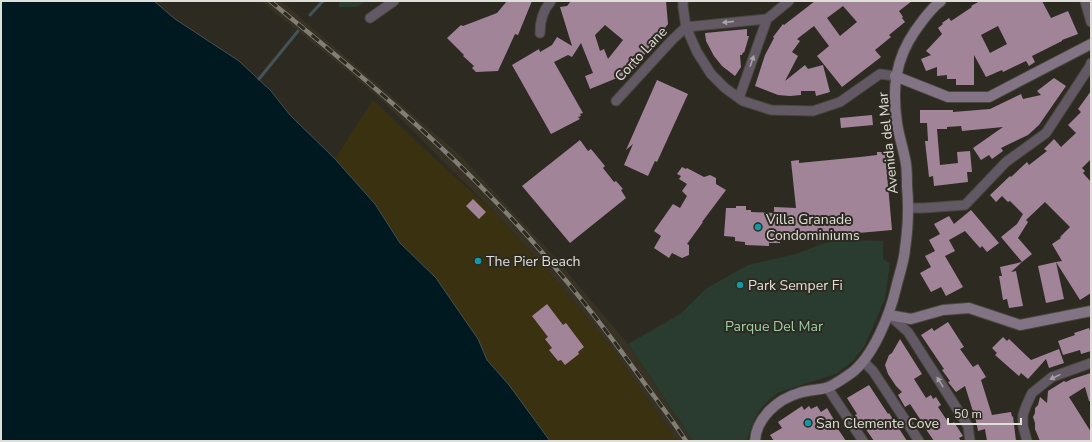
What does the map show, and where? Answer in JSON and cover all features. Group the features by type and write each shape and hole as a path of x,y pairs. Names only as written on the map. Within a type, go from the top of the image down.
{"main road":[{"name":"Avenida del Mar","path":"755,441 755,435 762,420 771,408 786,398 798,393 827,387 851,373 863,361 879,336 889,315 905,250 908,208 906,165 897,123 895,100 896,76 905,47 911,37 928,13 941,1"},
{"path":"896,76 948,98 989,98 1091,44"},
{"path":"889,315 911,319 943,310 968,308 1020,325 1091,311"}],"street":[{"path":"370,18 394,1"},
{"path":"540,33 540,20 551,1"},
{"path":"683,1 686,27 697,52 711,74 725,88 743,101 771,110 813,111 840,102 880,74 896,76"},
{"path":"739,98 767,19 789,1"},
{"path":"1085,1 1091,22"},
{"path":"686,27 767,19"},
{"name":"Corto Lane","path":"616,101 672,40 686,27"},
{"path":"908,208 965,205 1006,162 1046,133 1091,63"},
{"path":"889,315 908,332 968,426 970,441"},
{"path":"863,361 873,371 919,441"},
{"path":"1027,441 1023,426 1023,415 1032,393 1052,377 1091,363"},
{"path":"827,387 863,441"}],"shaded area":[{"path":"261,1 281,1 461,156 552,254 628,344 693,441 677,441 613,350 565,291 497,215 383,101"}],"green space":[{"path":"339,1 366,1 357,7 339,7"},
{"name":"Parque Del Mar","path":"848,240 883,241 883,259 890,263 885,299 865,345 854,360 836,374 780,392 773,397 758,413 747,441 693,441 628,344 680,314 707,288 748,265 796,254 824,243"}],"sand":[{"name":"The Pier Beach","path":"373,100 497,215 565,291 613,350 677,441 548,440 509,385 487,360 478,339 436,278 400,243 375,204 335,159"}],"water":[{"path":"1,1 154,1 175,19 239,61 271,91 290,115 335,159 375,204 400,243 436,278 478,339 487,360 509,385 550,441 1,441"}],"building":[{"path":"507,1 532,1 518,35 515,34 498,71 476,72 472,68 474,66 447,38 461,25 463,26 497,13"},
{"path":"571,1 666,1 668,24 641,59 642,60 624,79 622,76 590,89 585,76 593,73 581,43 572,57 568,55 554,62 583,113 578,117 580,119 551,134 512,65 539,49 540,52 552,45 557,37 572,46 560,7 567,6","holes":["605,25 623,40 608,59 604,49 600,51 595,35"]},
{"path":"815,1 912,1 899,11 905,22 889,35 891,37 875,50 881,57 842,87 817,56 829,46 814,26 797,39 800,41 792,52 798,56 785,81 805,65 808,69 823,65 830,92 816,96 815,91 801,91 801,95 778,95 755,86 765,55 774,38 773,37 783,24 784,25","holes":["843,6 857,22 840,36 827,18"]},
{"path":"980,1 1042,1 1051,18 1068,11 1078,34 1062,40 1032,56 1035,62 1029,66 1026,61 1003,72 1002,70 986,77 974,55 974,85 956,85 956,79 947,79 947,75 937,76 937,67 926,71 921,59 931,55 926,51 942,34 938,28 943,24 942,23 949,18 951,21 972,7 971,6","holes":["998,26 1007,44 990,53 981,35"]},
{"path":"747,29 747,36 749,36 744,53 743,52 742,55 740,55 741,67 735,76 722,66 714,56 706,41 705,33"},
{"path":"1054,78 1066,86 1039,125 1028,135 1001,148 1003,151 992,159 989,155 981,160 973,148 1003,127 962,131 961,126 947,127 947,129 937,129 940,165 958,163 957,152 970,151 972,172 967,172 968,182 934,186 933,176 929,177 925,141 928,141 927,123 920,123 920,110 953,110 953,112 990,109 1021,94 1023,99 1041,95 1037,91"},
{"path":"657,80 688,94 657,162 655,161 648,176 624,165 633,144 626,150"},
{"path":"1091,91 1091,159 1082,168 1085,171 1083,173 1091,182 1091,293 1080,300 1056,262 1062,261 1052,244 1061,238 1060,237 1070,227 1045,202 1026,220 1028,222 1018,238 1032,254 1022,262 1001,237 1017,224 1023,214 1010,201 1008,202 1002,196 996,202 990,195 1027,162 1029,165 1047,151 1044,149 1054,139 1061,147 1076,133 1068,125 1081,112 1078,109"},
{"path":"872,115 873,125 841,128 840,118"},
{"path":"580,140 588,151 591,149 605,166 603,168 614,182 616,181 623,189 621,190 626,198 570,243 522,186"},
{"path":"877,152 885,152 892,230 780,240 780,243 769,243 769,246 745,245 745,242 735,241 735,237 724,236 726,208 746,206 746,210 751,210 751,212 774,213 774,207 796,208 791,161 799,160 799,163 860,157 877,155"},
{"path":"682,167 704,177 710,175 716,178 716,184 726,190 687,244 689,245 689,255 682,258 672,253 669,258 654,248 661,236 654,231 673,204 680,208 687,196 682,191 687,184 679,179 681,176 677,174"},
{"path":"473,199 486,212 479,219 466,206"},
{"path":"971,210 999,243 987,252 982,246 980,248 965,231 949,240 955,251 945,256 963,287 946,296 941,287 931,292 920,273 931,267 925,256 935,251 929,240 940,234 934,224 949,216 954,224"},
{"path":"1022,262 1011,272 1016,271 1023,306 1009,308 1007,299 1003,300 999,276 1002,276 1000,267"},
{"path":"1056,262 1064,299 1046,303 1038,266"},
{"path":"547,304 563,325 566,323 584,347 578,352 579,354 565,365 561,360 558,361 549,350 552,348 545,339 548,337 532,316"},
{"path":"948,322 964,347 960,349 973,367 978,364 986,377 981,380 992,415 1011,412 1012,417 1013,416 1016,441 987,441 985,429 978,431 965,386 956,392 948,382 950,381 942,370 944,369 921,335 932,328 934,331"},
{"path":"1089,328 1091,333 1091,351 1081,354 1080,350 1063,355 1058,341"},
{"path":"1003,337 1007,341 1009,339 1031,360 1059,349 1064,363 1049,368 1046,359 1028,379 1021,373 1019,376 995,355 997,353 992,348"},
{"path":"900,339 922,374 914,379 926,398 931,395 933,399 936,397 941,405 938,407 950,425 954,422 963,436 959,438 961,441 934,441 910,404 905,407 898,395 902,392 888,374 885,365 889,355 892,353"},
{"path":"1091,373 1091,401 1089,401 1085,387 1069,397 1091,432 1091,441 1040,441 1035,429 1033,417 1040,397 1047,403 1048,391 1064,381 1066,382"},
{"path":"869,385 907,441 874,441 863,425 862,426 855,415 857,414 847,398"},
{"name":"San Clemente Cove","path":"802,406 804,410 809,406 811,409 817,406 821,412 827,408 846,441 774,441 770,435 782,428 778,422"}],"waterway":[{"path":"310,15 323,1"},
{"path":"259,79 298,31"}],"railway":[{"path":"270,1 411,120 466,171 513,220 553,264 591,311 686,441"}],"place":[{"name":"Villa Granade Condominiums","path":"758,227"},
{"name":"The Pier Beach","path":"478,261"},
{"name":"Park Semper Fi","path":"740,285"},
{"name":"San Clemente Cove","path":"808,423"}]}
